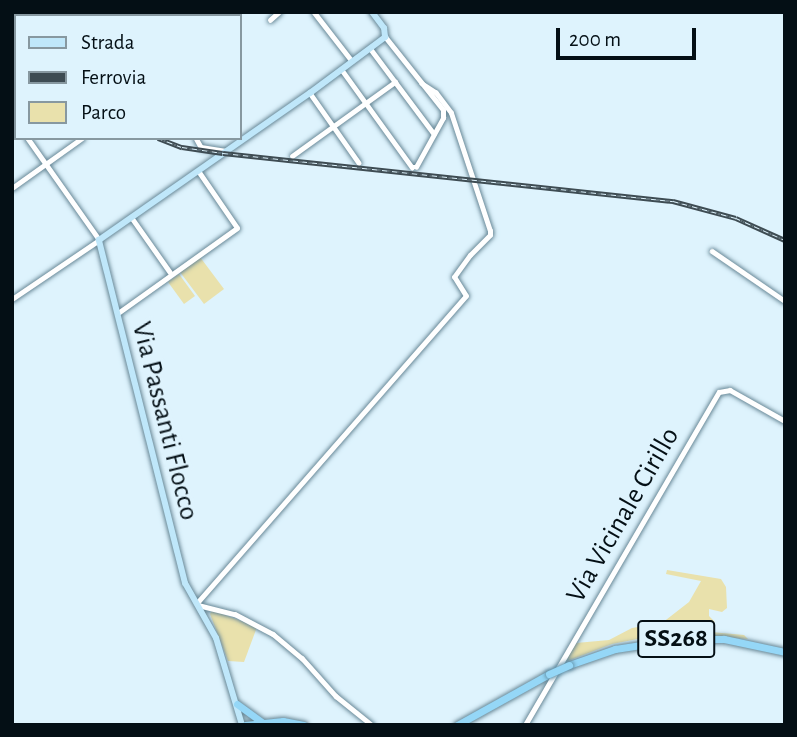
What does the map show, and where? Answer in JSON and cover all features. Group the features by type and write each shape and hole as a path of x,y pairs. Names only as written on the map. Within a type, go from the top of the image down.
{"highway":[{"name":"SS268","path":"457,725 549,674 615,649 680,639 724,639 785,652"},
{"path":"237,704 269,723"},
{"path":"244,725 304,725"}],"main road":[{"path":"242,140 384,37 384,28 372,12"},
{"path":"99,240 242,140"},
{"name":"Via Passanti Flocco","path":"99,240 185,583 216,638 244,725"}],"street":[{"path":"270,20 279,12"},
{"path":"314,12 352,61"},
{"path":"342,69 412,167 416,167 444,114 384,37"},
{"path":"370,48 434,135"},
{"path":"292,156 396,82"},
{"path":"372,725 343,703 302,658 273,634 235,614 197,604 466,296 454,277 470,254 490,235 490,231 451,113 436,93 422,84"},
{"path":"310,93 359,163"},
{"name":"Via Passanti Flocco","path":"28,140 99,240"},
{"path":"12,188 79,140"},
{"path":"197,140 201,147 226,151"},
{"path":"117,313 237,228 197,170"},
{"path":"131,217 170,272"},
{"path":"12,299 99,240"},
{"path":"712,251 785,301"},
{"name":"Via Vicinale Cirillo","path":"525,725 719,392 730,390 785,421"}],"green space":[{"path":"200,257 224,289 204,304 180,272"},
{"path":"179,274 195,296 184,304 168,282"},
{"path":"667,570 721,579 726,587 727,608 722,612 709,609 709,616 715,622 699,631 744,635 748,639 663,634 612,644 565,662 576,643 609,640 632,628 662,623 689,602 701,581 666,574"},
{"path":"212,610 257,627 244,662 228,661 210,614"}],"railway":[{"path":"163,140 182,147 223,153 673,201 736,218 785,240"}]}
